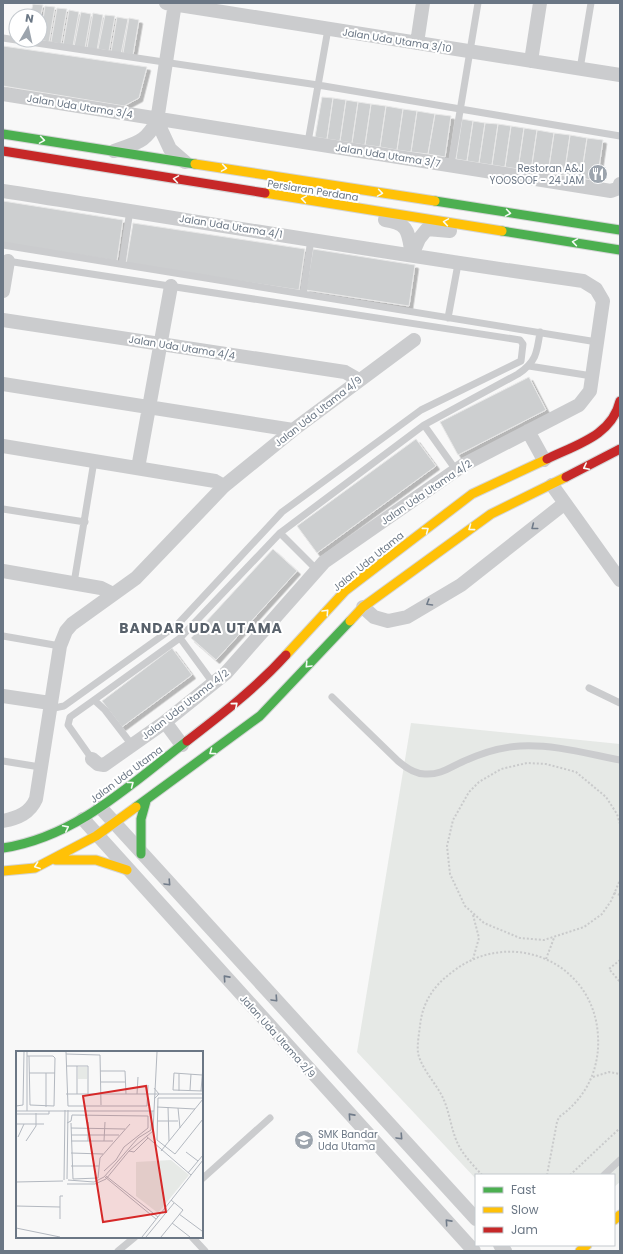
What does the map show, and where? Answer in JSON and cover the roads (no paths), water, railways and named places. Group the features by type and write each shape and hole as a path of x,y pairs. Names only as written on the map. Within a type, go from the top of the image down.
{"street":[{"path":"114,151 142,141 149,136 157,119 166,62 172,3"},
{"name":"Jalan Uda Utama 3/10","path":"172,3 620,75"},
{"path":"417,43 423,3"},
{"path":"531,61 540,3"},
{"name":"Jalan Uda Utama 3/4","path":"3,94 157,119"},
{"path":"157,119 170,149 185,162"},
{"name":"Jalan Uda Utama 3/7","path":"157,119 611,191 619,186"},
{"name":"Persiaran Perdana","path":"3,134 619,230"},
{"name":"Persiaran Perdana","path":"3,152 617,249"},
{"path":"3,158 38,157"},
{"name":"Jalan Uda Utama 4/1","path":"3,190 311,238 458,264"},
{"path":"320,202 336,213 347,216 401,223 406,227 412,255"},
{"path":"412,255 419,239 427,229 476,234 506,232"},
{"path":"617,249 620,256"},
{"path":"3,290 5,261"},
{"name":"Jalan Uda Utama 4/2","path":"92,759 98,764 104,765 165,722 226,674 324,562 456,470 579,405 590,391 603,301 596,289 583,281 458,264"},
{"path":"138,468 171,286"},
{"name":"Jalan Uda Utama 4/4","path":"3,320 345,372 359,380"},
{"name":"Jalan Uda Utama 4/9","path":"3,821 23,814 32,806 36,799 49,706 60,646 66,631 72,624 136,578 224,486 293,430 414,340"},
{"path":"3,384 293,430"},
{"name":"Jalan Uda Utama","path":"3,848 47,838 83,820 235,705 269,674 345,591 472,494 606,429 614,420 619,410 620,401"},
{"path":"528,431 544,460"},
{"path":"3,446 216,481 224,486"},
{"path":"3,871 35,868 96,836 114,824 260,716 363,607 491,514 552,485 620,449"},
{"path":"552,485 620,580"},
{"path":"363,607 374,617 388,621 407,617 461,585 565,503"},
{"path":"3,572 101,588 113,594"},
{"path":"3,696 49,706"},
{"path":"165,722 182,745"},
{"path":"141,854 141,819 146,801"},
{"path":"100,807 141,854 475,1218"},
{"name":"Jalan Uda Utama 2/9","path":"83,820 474,1251"},
{"path":"51,860 96,860 127,870"}],"lane":[{"path":"451,165 478,3"},
{"path":"580,69 591,3"},
{"path":"308,142 328,29"},
{"path":"3,38 318,85 620,136"},
{"path":"122,264 130,210"},
{"path":"303,294 311,238"},
{"path":"3,245 597,342"},
{"path":"5,261 520,340 523,344 520,361 421,410 288,508 177,625 64,706 49,706"},
{"path":"448,318 458,264"},
{"path":"92,759 68,725 70,717 180,638 280,533 424,425 518,374 529,366 536,353 540,332"},
{"path":"529,366 592,376"},
{"path":"424,425 456,470"},
{"path":"74,583 94,461"},
{"path":"3,509 84,522"},
{"path":"280,533 317,570"},
{"path":"3,636 60,646"},
{"path":"180,638 213,683"},
{"path":"590,688 620,703"},
{"path":"332,696 398,761 409,769 423,774 439,774 462,762 500,749 520,746 549,747 620,760"},
{"path":"94,700 105,710 132,745"},
{"path":"3,761 40,767"},
{"path":"203,1177 270,1118"},
{"path":"605,1174 620,1160"},
{"path":"118,1251 134,1238"},
{"path":"193,1238 205,1251"}],"place":[{"name":"Restoran A&J YOOSOOF - 24 JAM","path":"598,174"},
{"name":"SMK Bandar Uda Utama","path":"304,1140"}],"district":[{"name":"BANDAR UDA UTAMA","path":"201,628"}]}
